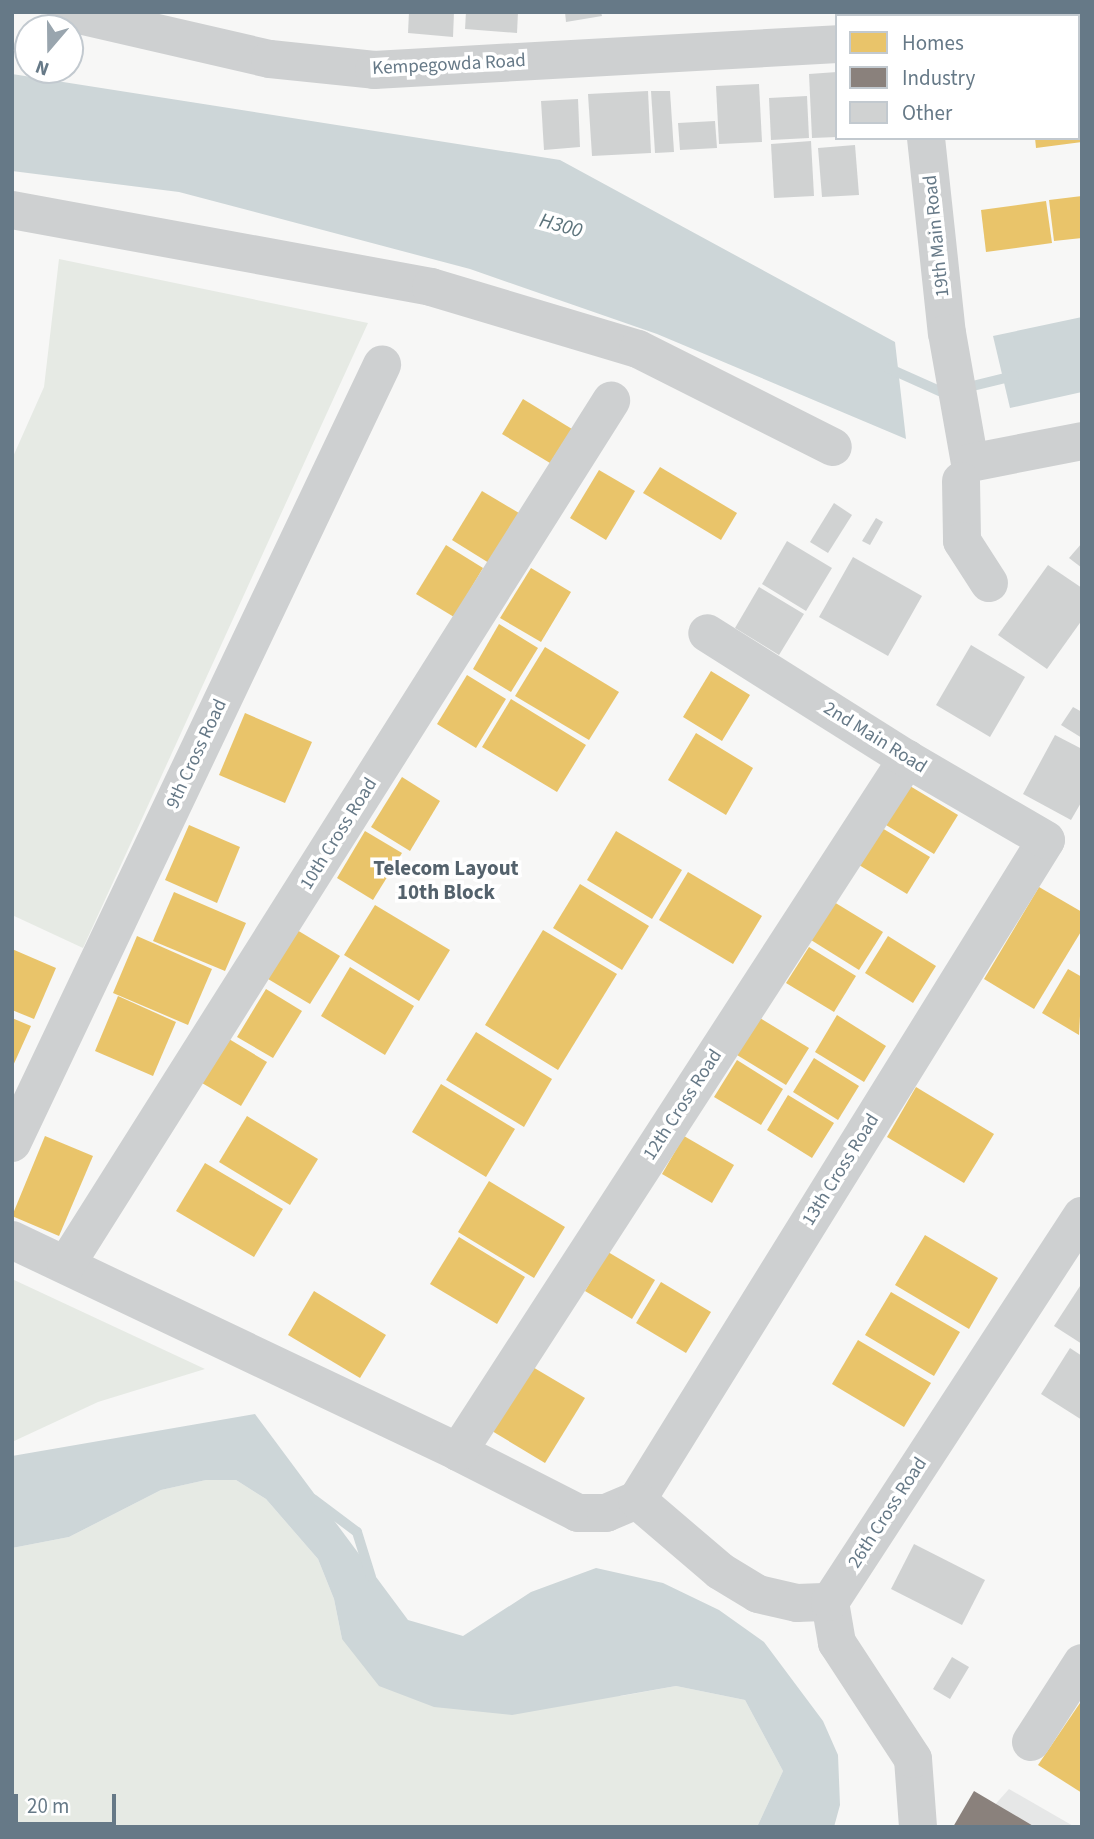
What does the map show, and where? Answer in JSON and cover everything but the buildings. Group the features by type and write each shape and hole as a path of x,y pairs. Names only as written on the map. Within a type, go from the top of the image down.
{"street":[{"name":"Kempegowda Road","path":"66,12 270,59 374,70 835,44"},
{"name":"19th Main Road","path":"926,140 947,333 970,463 1082,441"},
{"path":"12,210 431,287 638,349 833,447"},
{"name":"9th Cross Road","path":"12,1143 382,365"},
{"name":"10th Cross Road","path":"66,1265 611,401"},
{"path":"961,481 962,541 989,583"},
{"name":"2nd Main Road","path":"707,632 907,759 1046,840"},
{"name":"12th Cross Road","path":"458,1452 907,759"},
{"name":"13th Cross Road","path":"637,1500 1046,840"},
{"name":"26th Cross Road","path":"830,1602 1082,1216"},
{"path":"12,1240 458,1452 578,1513 606,1513 637,1500 711,1564 758,1594 797,1603 830,1602 836,1643 913,1759 918,1827"},
{"path":"1031,1742 1082,1663"}],"shaded area":[{"path":"59,259 368,323 83,948 12,915 12,459 44,387"},
{"path":"12,1279 205,1369 98,1402 12,1442"},
{"path":"206,1480 236,1480 266,1499 318,1559 334,1599 342,1639 621,1696 676,1686 745,1700 783,1771 757,1827 12,1827 12,1548 69,1537 161,1490"},
{"path":"1009,1789 1075,1827 975,1827"}],"water":[{"path":"12,74 14,84 76,84 560,160 895,342 906,439 657,334 470,269 179,192 12,171"},
{"path":"1082,317 1082,392 1010,408 993,336"},
{"path":"255,1414 408,1620 463,1636 531,1592 596,1568 663,1583 719,1610 764,1642 823,1721 838,1755 840,1805 834,1827 757,1827 783,1771 745,1700 676,1686 512,1715 434,1707 379,1686 342,1639 334,1599 318,1559 266,1499 236,1480 206,1480 161,1490 69,1537 12,1548 12,1456"}],"waterway":[{"name":"H300","path":"888,368 944,393 1014,376"},
{"path":"313,1499 357,1532 371,1577"}],"district":[{"name":"Telecom Layout 10th Block","path":"446,880"}]}
